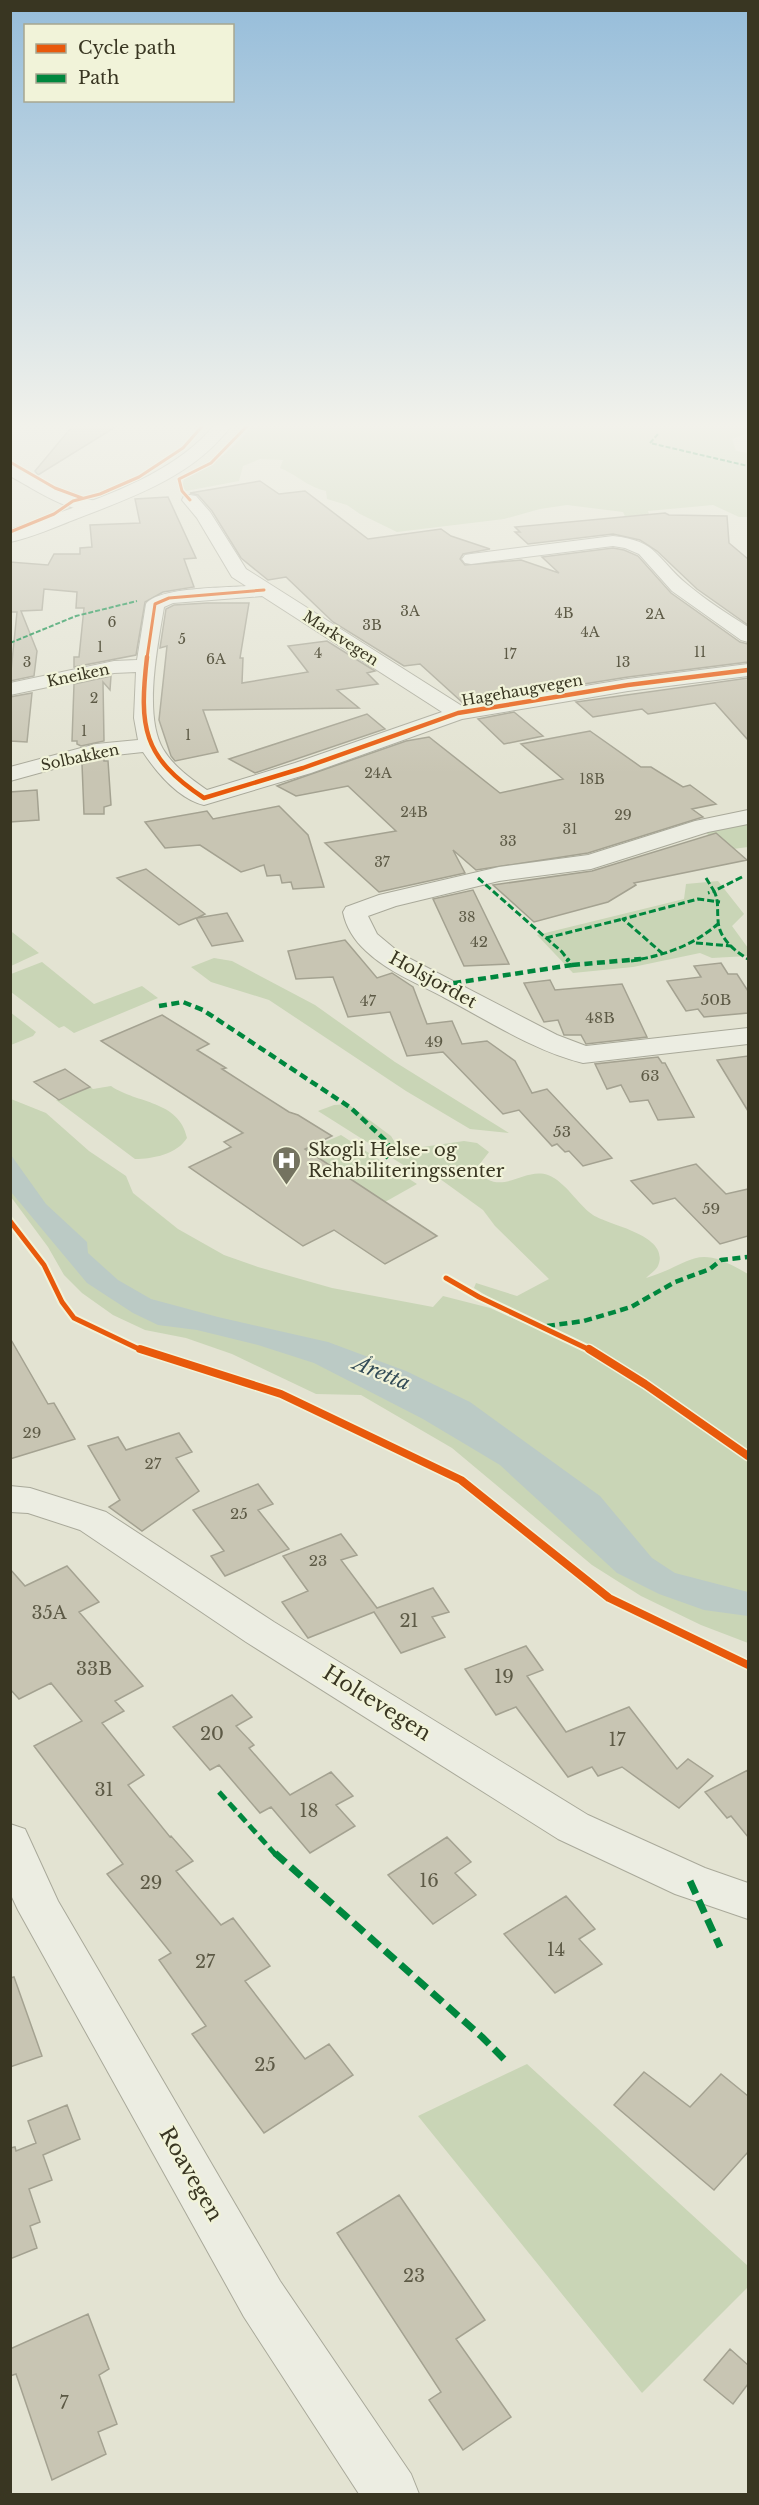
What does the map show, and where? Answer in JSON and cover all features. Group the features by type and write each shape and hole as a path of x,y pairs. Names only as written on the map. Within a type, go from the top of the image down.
{"street":[{"name":"Markvegen","path":"216,540 239,573 458,713"},
{"path":"471,559 613,541 641,546 678,587 748,636"},
{"path":"150,746 147,733 146,666 154,610 160,601 181,596 264,590"},
{"name":"Kneiken","path":"10,690 114,667 146,666"},
{"name":"Hagehaugvegen","path":"150,746 159,759 204,798 303,768 458,713 639,683 748,670"},
{"name":"Solbakken","path":"10,774 96,751 150,746"},
{"name":"Holsjordet","path":"748,817 704,826 591,862 499,874 388,900 356,912 356,920 371,945 392,959 539,1037 583,1055 748,1036"},
{"name":"Holtevegen","path":"10,1499 30,1501 93,1521 260,1632 573,1827 690,1881 748,1901"},
{"name":"Roavegen","path":"10,1841 40,1910 262,2299 391,2494"}],"green space":[{"path":"748,823 748,847 726,850 706,833 730,826"},
{"path":"718,881 744,914 732,926 748,948 748,956 712,958 700,953 633,967 573,973 537,935 684,899 686,884"},
{"path":"12,932 39,953 11,966"},
{"path":"214,958 232,961 315,1005 395,1062 509,1133 470,1129 406,1091 269,1000 211,982 191,967"},
{"path":"42,962 94,1004 142,986 158,998 74,1033 64,1026 59,1028 11,992 11,974"},
{"path":"10,1012 36,1032 33,1036 11,1045"},
{"path":"89,1086 93,1089 111,1086 121,1092 156,1104 175,1116 183,1126 187,1138 171,1152 135,1159 56,1100"},
{"path":"11,1099 46,1113 89,1151 126,1176 133,1193 178,1229 224,1255 332,1288 433,1307 443,1296 490,1308 590,1353 624,1373 748,1460 748,1643 701,1625 641,1596 592,1565 452,1448 361,1395 316,1394 232,1354 186,1338 145,1330 113,1315 82,1293 64,1275 48,1247 11,1197"},
{"path":"348,1104 391,1136 399,1149 397,1157 409,1159 409,1149 464,1141 477,1143 489,1152 476,1169 485,1178 494,1182 539,1173 554,1178 593,1215 637,1233 656,1246 660,1255 658,1266 646,1278 686,1261 705,1257 730,1264 748,1274 748,1452 646,1379 570,1336 495,1301 474,1288 476,1283 517,1296 549,1279 495,1226 483,1210 436,1176 427,1180 318,1111 334,1105"},
{"path":"341,1135 417,1184 385,1202 306,1150"},
{"path":"527,2064 748,2266 748,2287 642,2393 418,2116"}],"water":[{"name":"Åretta","path":"11,1155 46,1204 87,1242 88,1253 118,1280 151,1299 328,1342 406,1371 470,1402 600,1496 652,1558 675,1573 748,1592 748,1616 704,1610 659,1594 617,1573 500,1465 423,1419 314,1363 258,1345 197,1330 158,1325 133,1313 87,1283 11,1192"}],"building":[{"path":"91,540 188,540 196,558 184,559 194,587 163,592 145,602 136,655 74,667 74,657 79,657 84,608 76,608 77,592 44,589 42,610 21,611 37,651 34,676 10,681 17,612 10,612 10,562 48,565 54,554 80,554 80,548 92,547"},
{"path":"230,540 463,540 490,549 463,554 460,559 465,565 521,560 559,573 542,557 613,548 624,550 638,556 671,593 740,642 748,644 748,662 628,677 463,703 420,664 404,666 333,622 286,577 268,580 241,558"},
{"path":"524,540 563,540 528,544"},
{"path":"640,540 729,540 729,543 748,559 748,625 697,589 657,551"},
{"path":"249,603 240,658 243,658 242,683 308,672 288,646 327,641 375,671 367,673 378,684 337,690 359,708 203,710 218,752 175,761 171,756 159,720 167,646 160,648 166,609 174,605"},
{"path":"111,676 110,690 103,682 104,741 81,746 77,744 77,741 72,741 74,684"},
{"path":"748,678 748,740 715,703 648,714 642,709 593,717 576,702"},
{"path":"32,693 27,742 10,741 10,697"},
{"path":"514,712 543,736 504,744 478,719"},
{"path":"367,714 385,729 255,773 229,759"},
{"path":"590,731 641,767 651,767 683,787 690,785 716,804 692,809 703,817 588,853 476,870 453,850 465,873 379,892 325,843 396,831 348,786 296,796 277,786 406,741 429,737 500,793 563,779 521,744"},
{"path":"104,758 104,761 108,761 111,805 104,807 104,814 84,814 82,764"},
{"path":"37,790 39,820 10,822 10,792"},
{"path":"279,806 308,835 324,887 293,889 291,882 282,883 280,875 267,876 264,865 241,872 200,845 165,848 145,822 207,811 213,819"},
{"path":"716,833 747,860 634,883 636,885 608,902 534,922 493,885 592,871"},
{"path":"146,869 205,914 197,918 227,913 243,941 212,946 196,918 179,925 117,878"},
{"path":"473,890 509,964 464,966 433,899"},
{"path":"345,940 377,978 392,973 413,987 427,1024 452,1021 462,1044 487,1041 515,1061 532,1093 547,1089 612,1158 583,1166 569,1151 565,1152 557,1144 552,1146 519,1110 503,1114 443,1052 407,1056 390,1012 348,1017 333,977 296,979 288,951"},
{"path":"721,963 728,974 737,974 748,991 748,1013 704,1017 698,1009 686,1011 667,981 701,977 694,966"},
{"path":"550,980 555,990 622,984 647,1037 586,1044 581,1035 564,1035 558,1020 544,1022 524,983"},
{"path":"162,1015 209,1044 197,1050 226,1068 222,1069 289,1112 332,1136 305,1149 437,1236 385,1264 334,1230 303,1246 189,1167 231,1147 224,1142 243,1133 101,1041"},
{"path":"748,1056 748,1111 717,1060"},
{"path":"658,1057 662,1063 665,1063 694,1117 658,1120 648,1100 630,1102 621,1085 607,1089 595,1064"},
{"path":"65,1069 90,1087 59,1100 34,1082"},
{"path":"696,1164 726,1194 748,1189 748,1236 720,1244 675,1198 653,1204 631,1181"},
{"path":"10,1338 48,1404 54,1403 75,1439 10,1459"},
{"path":"179,1433 192,1452 176,1458 199,1491 142,1531 109,1507 120,1500 88,1446 118,1437 126,1450"},
{"path":"258,1484 273,1504 258,1510 289,1549 225,1576 211,1556 224,1551 193,1510"},
{"path":"341,1534 357,1555 341,1560 377,1608 433,1588 449,1612 432,1617 445,1637 401,1653 374,1612 308,1638 282,1602 308,1591 283,1556"},
{"path":"67,1566 99,1602 79,1612 143,1686 115,1701 124,1711 102,1723 144,1775 128,1785 170,1837 193,1861 176,1871 221,1925 233,1918 270,1966 245,1981 305,2059 329,2044 353,2075 264,2133 192,2034 206,2026 159,1960 171,1953 107,1874 123,1864 34,1746 82,1721 51,1683 19,1699 10,1689 10,1569 25,1586"},
{"path":"526,1646 543,1670 527,1676 566,1732 629,1707 677,1769 688,1759 713,1776 679,1808 622,1767 598,1776 592,1767 568,1777 516,1707 496,1715 465,1669"},
{"path":"232,1695 252,1717 236,1726 254,1745 249,1748 290,1795 331,1772 353,1796 336,1805 355,1826 310,1853 271,1807 260,1813 219,1765 210,1770 173,1727"},
{"path":"748,1770 748,1837 731,1816 727,1818 705,1792"},
{"path":"447,1837 471,1862 455,1873 476,1895 433,1924 388,1875"},
{"path":"566,1896 595,1929 579,1939 602,1964 555,1993 504,1934"},
{"path":"14,1977 42,2056 10,2067 10,1978"},
{"path":"644,2072 690,2107 721,2074 748,2096 748,2152 714,2190 614,2105"},
{"path":"67,2105 80,2139 43,2155 52,2180 29,2189 40,2222 30,2226 37,2248 10,2259 10,2148 15,2147 16,2151 36,2143 28,2121"},
{"path":"399,2195 485,2320 456,2339 511,2417 463,2450 429,2400 441,2392 337,2233"},
{"path":"88,2314 109,2369 99,2375 117,2424 98,2432 106,2454 52,2480 16,2374 10,2376 10,2349"},
{"path":"730,2349 748,2365 748,2384 733,2404 704,2380"}],"marked path":[{"path":"10,643 76,616 137,601"},
{"path":"742,877 714,891 719,904 718,923 721,934 733,949 748,959"},
{"path":"441,985 572,965 562,952 478,878"},
{"path":"706,878 714,891 708,893"},
{"path":"663,954 623,919 698,899 720,902"},
{"path":"546,938 623,919"},
{"path":"572,965 630,961 669,953 703,937 718,924"},
{"path":"696,943 731,946"},
{"path":"159,1006 183,1002 203,1010 351,1108 386,1141 392,1151 385,1158"},
{"path":"547,1326 584,1321 631,1307 675,1282 710,1269 721,1260 748,1257"},
{"path":"219,1792 282,1861 482,2037 508,2063"},
{"path":"690,1881 720,1947"}],"cycle path":[{"path":"264,590 169,598 155,604 145,680 144,718 147,734 151,747 168,769 204,798 303,768 458,713 628,685 748,670"},
{"path":"10,1221 44,1265 62,1302 74,1318 147,1353 281,1394 461,1480 609,1598 748,1665"},
{"path":"446,1278 479,1297 564,1336 603,1357 748,1456"}],"place":[{"name":"Skogli Helse- og Rehabiliteringssenter","path":"287,1186"}]}
